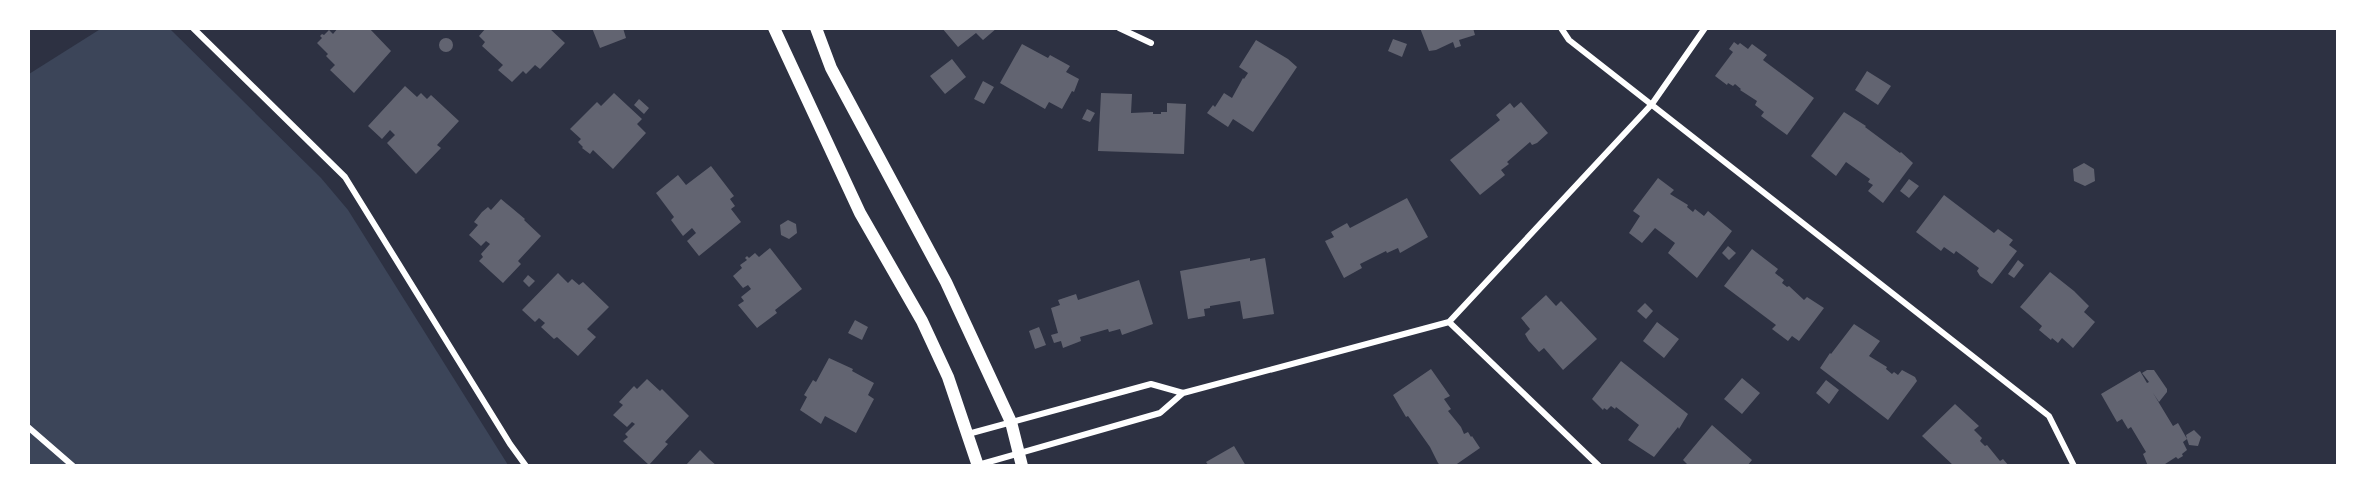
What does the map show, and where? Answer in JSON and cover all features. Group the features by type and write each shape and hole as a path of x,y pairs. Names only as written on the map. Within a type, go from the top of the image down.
{"main road":[{"path":"774,28 860,213 922,321 948,377 978,465"},
{"path":"816,28 831,68 946,282 1011,422 1021,459"}],"street":[{"path":"192,28 345,177 510,444 526,465"},
{"path":"1119,28 1151,43"},
{"path":"1561,28 1569,40 2049,416 2074,465"},
{"path":"978,465 1021,459 1160,413 1184,393 1449,322 1652,104 1705,28"},
{"path":"1449,322 1599,465"},
{"path":"968,434 1150,384 1184,393"},
{"path":"28,427 73,465"}],"shaded area":[{"path":"102,28 170,29 321,178 348,210 508,465 29,466 29,74"}],"building":[{"path":"338,28 369,28 391,51 354,93 330,70 335,65 317,43 322,38 320,36 322,34 324,35 329,30 333,34"},
{"path":"486,28 549,28 565,43 540,69 535,65 526,74 523,71 512,82 498,70 503,65 482,46 485,42 479,36"},
{"path":"592,28 623,28 626,38 600,48"},
{"path":"942,28 997,28 983,40 976,33 958,47"},
{"path":"1420,28 1473,28 1475,35 1459,40 1461,46 1455,48 1453,42 1429,51"},
{"path":"446,38 451,40 453,45 451,50 446,52 441,50 439,45 441,40"},
{"path":"1393,39 1407,44 1402,57 1388,51"},
{"path":"1256,40 1297,67 1253,132 1233,119 1228,127 1207,113 1213,105 1215,107 1224,93 1232,98 1248,73 1239,67"},
{"path":"1734,42 1748,49 1752,44 1767,55 1763,60 1814,98 1787,135 1761,116 1764,112 1755,105 1757,101 1735,84 1733,86 1728,83 1727,85 1715,76 1733,52 1729,49"},
{"path":"1022,44 1048,58 1050,55 1070,66 1066,72 1079,79 1074,92 1072,91 1062,109 1049,102 1045,109 1000,83"},
{"path":"952,59 966,77 945,94 930,76"},
{"path":"1867,71 1891,86 1878,105 1855,90"},
{"path":"983,81 994,87 984,104 974,99"},
{"path":"405,86 417,97 421,93 427,99 431,95 459,121 437,145 441,148 416,174 387,143 395,135 390,130 382,139 368,126"},
{"path":"614,93 642,119 637,124 646,133 613,169 593,150 590,154 582,148 578,142 581,139 570,129 597,102 601,106"},
{"path":"1101,93 1132,94 1131,113 1161,114 1161,112 1167,112 1167,103 1186,104 1184,154 1098,151"},
{"path":"639,99 649,108 644,114 634,105"},
{"path":"1521,102 1548,133 1537,143 1532,145 1530,142 1507,162 1509,164 1501,170 1505,175 1480,195 1450,160 1500,120 1496,115 1510,103 1514,108"},
{"path":"1087,109 1095,113 1090,122 1082,119"},
{"path":"1844,112 1866,126 1913,163 1883,203 1868,191 1873,185 1868,182 1870,179 1846,162 1836,176 1811,156"},
{"path":"2084,163 2094,169 2095,181 2085,186 2074,181 2073,169"},
{"path":"711,166 734,196 730,199 735,206 731,209 741,222 699,256 687,241 696,233 692,228 683,236 671,220 674,217 656,193 678,175 686,185"},
{"path":"1658,178 1674,190 1670,194 1688,205 1687,207 1693,212 1695,209 1704,216 1708,211 1732,231 1697,278 1668,253 1675,243 1655,228 1642,243 1629,233 1640,216 1633,211"},
{"path":"1909,179 1919,186 1909,198 1900,191"},
{"path":"1944,195 1994,233 1998,229 2013,240 2009,245 2017,251 1992,284 1980,276 1977,271 1979,268 1956,251 1954,254 1944,247 1941,251 1916,232"},
{"path":"1407,198 1428,237 1400,253 1398,248 1387,253 1386,251 1360,264 1362,268 1344,278 1325,241 1334,237 1331,232 1347,223 1350,228"},
{"path":"501,199 541,236 518,261 521,264 503,283 479,261 483,257 481,254 490,244 486,241 481,246 469,235 478,225 474,222 482,212 488,207 491,210"},
{"path":"788,220 796,224 797,233 789,239 781,235 780,225"},
{"path":"1728,246 1736,253 1729,260 1722,253"},
{"path":"770,248 802,289 775,310 777,313 757,328 738,305 744,301 741,297 751,289 748,285 743,288 733,276 742,268 740,265 747,260 745,258 747,256 749,258 755,253 759,257"},
{"path":"1752,249 1778,269 1775,273 1784,280 1782,283 1789,286 1804,300 1807,297 1824,308 1799,341 1792,336 1788,341 1772,329 1776,325 1724,286"},
{"path":"1250,258 1250,261 1265,258 1274,314 1243,319 1240,301 1210,306 1204,309 1205,316 1188,319 1180,271"},
{"path":"2018,260 2024,265 2014,278 2008,274"},
{"path":"2050,272 2089,306 2084,312 2095,322 2073,348 2062,338 2058,343 2052,338 2051,340 2039,330 2042,326 2020,307"},
{"path":"558,273 568,283 572,279 579,285 583,282 609,307 587,329 596,337 578,356 557,337 554,339 541,327 545,323 539,318 535,322 522,310"},
{"path":"528,275 535,281 529,287 523,281"},
{"path":"1139,280 1153,324 1122,335 1120,329 1109,332 1108,329 1080,337 1081,341 1063,348 1061,341 1054,343 1051,335 1058,333 1051,308 1060,305 1058,300 1076,294 1078,300"},
{"path":"1546,295 1556,306 1561,301 1597,339 1563,370 1544,348 1539,352 1529,341 1525,334 1530,329 1521,318"},
{"path":"1645,303 1653,311 1646,319 1637,311"},
{"path":"855,320 868,327 862,340 848,333"},
{"path":"1657,322 1679,339 1664,358 1643,341"},
{"path":"1854,324 1880,341 1869,356 1887,367 1886,369 1892,374 1894,372 1898,375 1902,370 1915,377 1917,381 1888,420 1820,368"},
{"path":"1039,327 1046,345 1035,349 1029,331"},
{"path":"829,358 853,369 852,371 874,383 868,395 874,399 856,433 825,416 821,424 800,410 807,397 804,395 813,380 816,382"},
{"path":"1621,361 1688,414 1679,429 1678,427 1654,457 1628,440 1639,425 1616,407 1615,409 1611,406 1603,410 1592,399"},
{"path":"1431,369 1450,396 1444,399 1451,409 1448,411 1464,434 1468,432 1480,448 1454,466 1441,466 1438,463 1430,447 1408,416 1406,417 1393,395"},
{"path":"2154,370 2167,389 2159,402 2153,393 2173,426 2178,423 2187,439 2183,442 2187,450 2182,454 2183,456 2178,459 2176,457 2162,466 2148,466 2143,454 2146,452 2131,427 2128,429 2122,419 2117,422 2101,394 2140,371 2147,383 2149,382 2142,373"},
{"path":"1742,378 1760,393 1742,414 1724,399"},
{"path":"647,379 660,391 662,389 689,416 665,442 668,444 649,465 623,441 628,437 625,434 635,424 632,422 627,427 613,415 623,405 619,402 634,386 637,389"},
{"path":"1826,380 1839,390 1829,404 1816,393"},
{"path":"1955,404 1979,426 1974,430 1982,438 1980,441 1985,446 1987,445 2000,461 2003,459 2009,466 1954,466 1922,436"},
{"path":"1712,425 1752,460 1747,466 1689,466 1683,460"},
{"path":"2194,430 2201,437 2198,446 2189,445 2186,435"},
{"path":"1234,446 1246,466 1209,466 1206,462"},
{"path":"700,450 709,459 717,466 685,466"}]}
